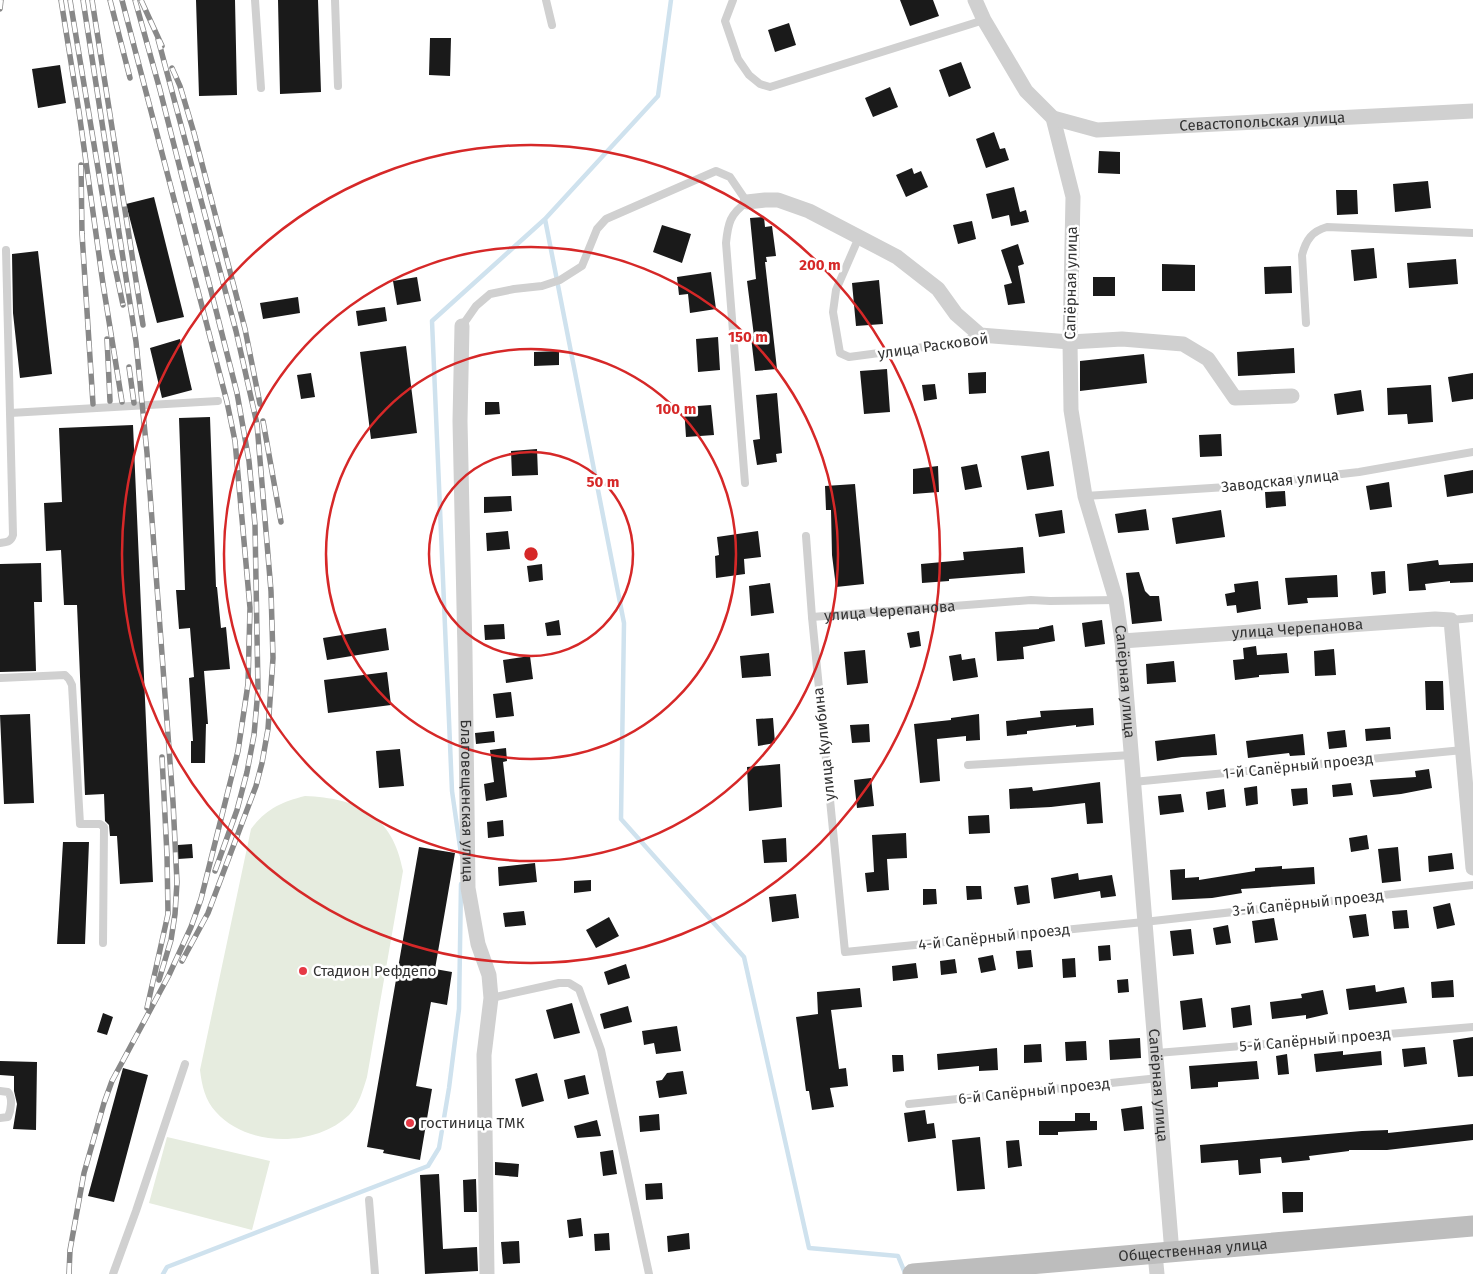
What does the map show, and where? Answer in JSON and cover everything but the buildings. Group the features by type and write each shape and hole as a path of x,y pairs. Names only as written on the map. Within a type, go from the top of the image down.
{"main road":[{"name":"Общественная улица","path":"913,1274 1161,1260 1473,1226"}],"street":[{"path":"975,0 984,20 1026,91 1053,118"},
{"name":"Севастопольская улица","path":"1053,118 1097,130 1473,111"},
{"name":"Сапёрная улица","path":"1053,118 1073,197 1070,342 1071,410 1085,496 1116,600 1122,641 1144,922 1159,1078 1161,1260"},
{"path":"747,202 778,200 809,211 897,258 938,289 956,314 980,335"},
{"name":"Благовещенская улица","path":"462,326 460,421 468,888 478,944 489,975 491,998 484,1055 487,1274"},
{"name":"улица Расковой","path":"980,335 1070,342 1122,339 1183,344 1208,359 1235,398 1292,396"},
{"name":"улица Черепанова","path":"1122,641 1435,619 1451,620"},
{"path":"1451,620 1473,868"}],"lane":[{"path":"255,0 261,88"},
{"path":"334,0 338,86"},
{"path":"546,0 552,25"},
{"path":"733,0 725,21 738,59 748,76 760,84 770,87 984,20"},
{"path":"462,326 476,306 490,294 542,286 560,280 582,266 597,229 606,219 716,171 730,177 747,202 736,209 728,224 726,243 745,483"},
{"path":"1306,323 1302,254 1310,236 1318,230 1326,227 1473,233"},
{"name":"улица Расковой","path":"859,237 836,290 833,312 840,353 849,357 962,342 980,335"},
{"path":"0,543 12,540 14,535 6,250"},
{"path":"10,413 218,401"},
{"name":"Заводская улица","path":"1085,496 1255,484 1359,472 1473,452"},
{"name":"улица Кулибина","path":"806,536 812,617 845,952"},
{"name":"улица Черепанова","path":"812,617 1031,600 1116,600"},
{"name":"улица Черепанова","path":"1451,620 1473,618"},
{"path":"0,678 65,675 70,679 72,685 80,824 100,824 104,826 103,943"},
{"name":"1-й Сапёрный проезд","path":"1133,782 1462,750"},
{"path":"968,765 1131,755"},
{"name":"3-й Сапёрный проезд","path":"1144,922 1473,885"},
{"name":"4-й Сапёрный проезд","path":"845,952 1144,922"},
{"path":"491,998 558,983 569,983 578,989 601,1050 649,1274"},
{"name":"5-й Сапёрный проезд","path":"1157,1053 1473,1027"},
{"path":"113,1274 136,1211 184,1064"},
{"name":"6-й Сапёрный проезд","path":"909,1104 1159,1078"},
{"path":"0,1091 8,1092 10,1095 11,1111 8,1117 0,1118"},
{"path":"369,1200 375,1274"}],"shaded area":[{"name":"Стадион Рефдепо","path":"305,796 341,801 370,813 391,836 403,871 367,1077 360,1097 349,1115 335,1126 301,1138 282,1139 263,1137 246,1132 230,1124 209,1103 203,1087 200,1070 251,829 268,811"},
{"path":"167,1137 270,1161 252,1230 149,1203"}],"waterway":[{"path":"671,0 658,96 545,219 624,623 621,819 744,957 809,1248 898,1256 905,1273"},
{"path":"461,854 452,791 432,321 545,219"},
{"path":"163,1274 167,1267 428,1166 439,1148 459,1009 461,884"}],"railway":[{"path":"0,9 1,0"},
{"path":"61,0 122,402"},
{"path":"70,0 112,253 123,305"},
{"path":"83,0 136,342 147,453 173,802 177,882 171,940 159,980"},
{"path":"92,0 143,325"},
{"path":"110,0 130,78"},
{"path":"69,1274 70,1250 84,1173 104,1103 112,1081 169,975 191,927 201,899 238,751 248,684 250,608 235,441 227,402 122,0"},
{"path":"135,0 160,90 237,393 249,461 255,525 258,690 254,735 237,810 215,871"},
{"path":"141,0 162,46"},
{"path":"158,39 236,331 257,424 271,591 273,658 268,729 256,786 208,913 182,961"},
{"path":"172,68 180,86 194,133 245,329 260,404"},
{"path":"81,165 82,234 93,404"},
{"path":"107,339 110,401"},
{"path":"129,367 134,403"},
{"path":"263,421 281,522"},
{"path":"147,1008 168,914 162,757"}],"place":[{"name":"Стадион Рефдепо","path":"303,971"},
{"name":"гостиница ТМК","path":"410,1123"}]}
